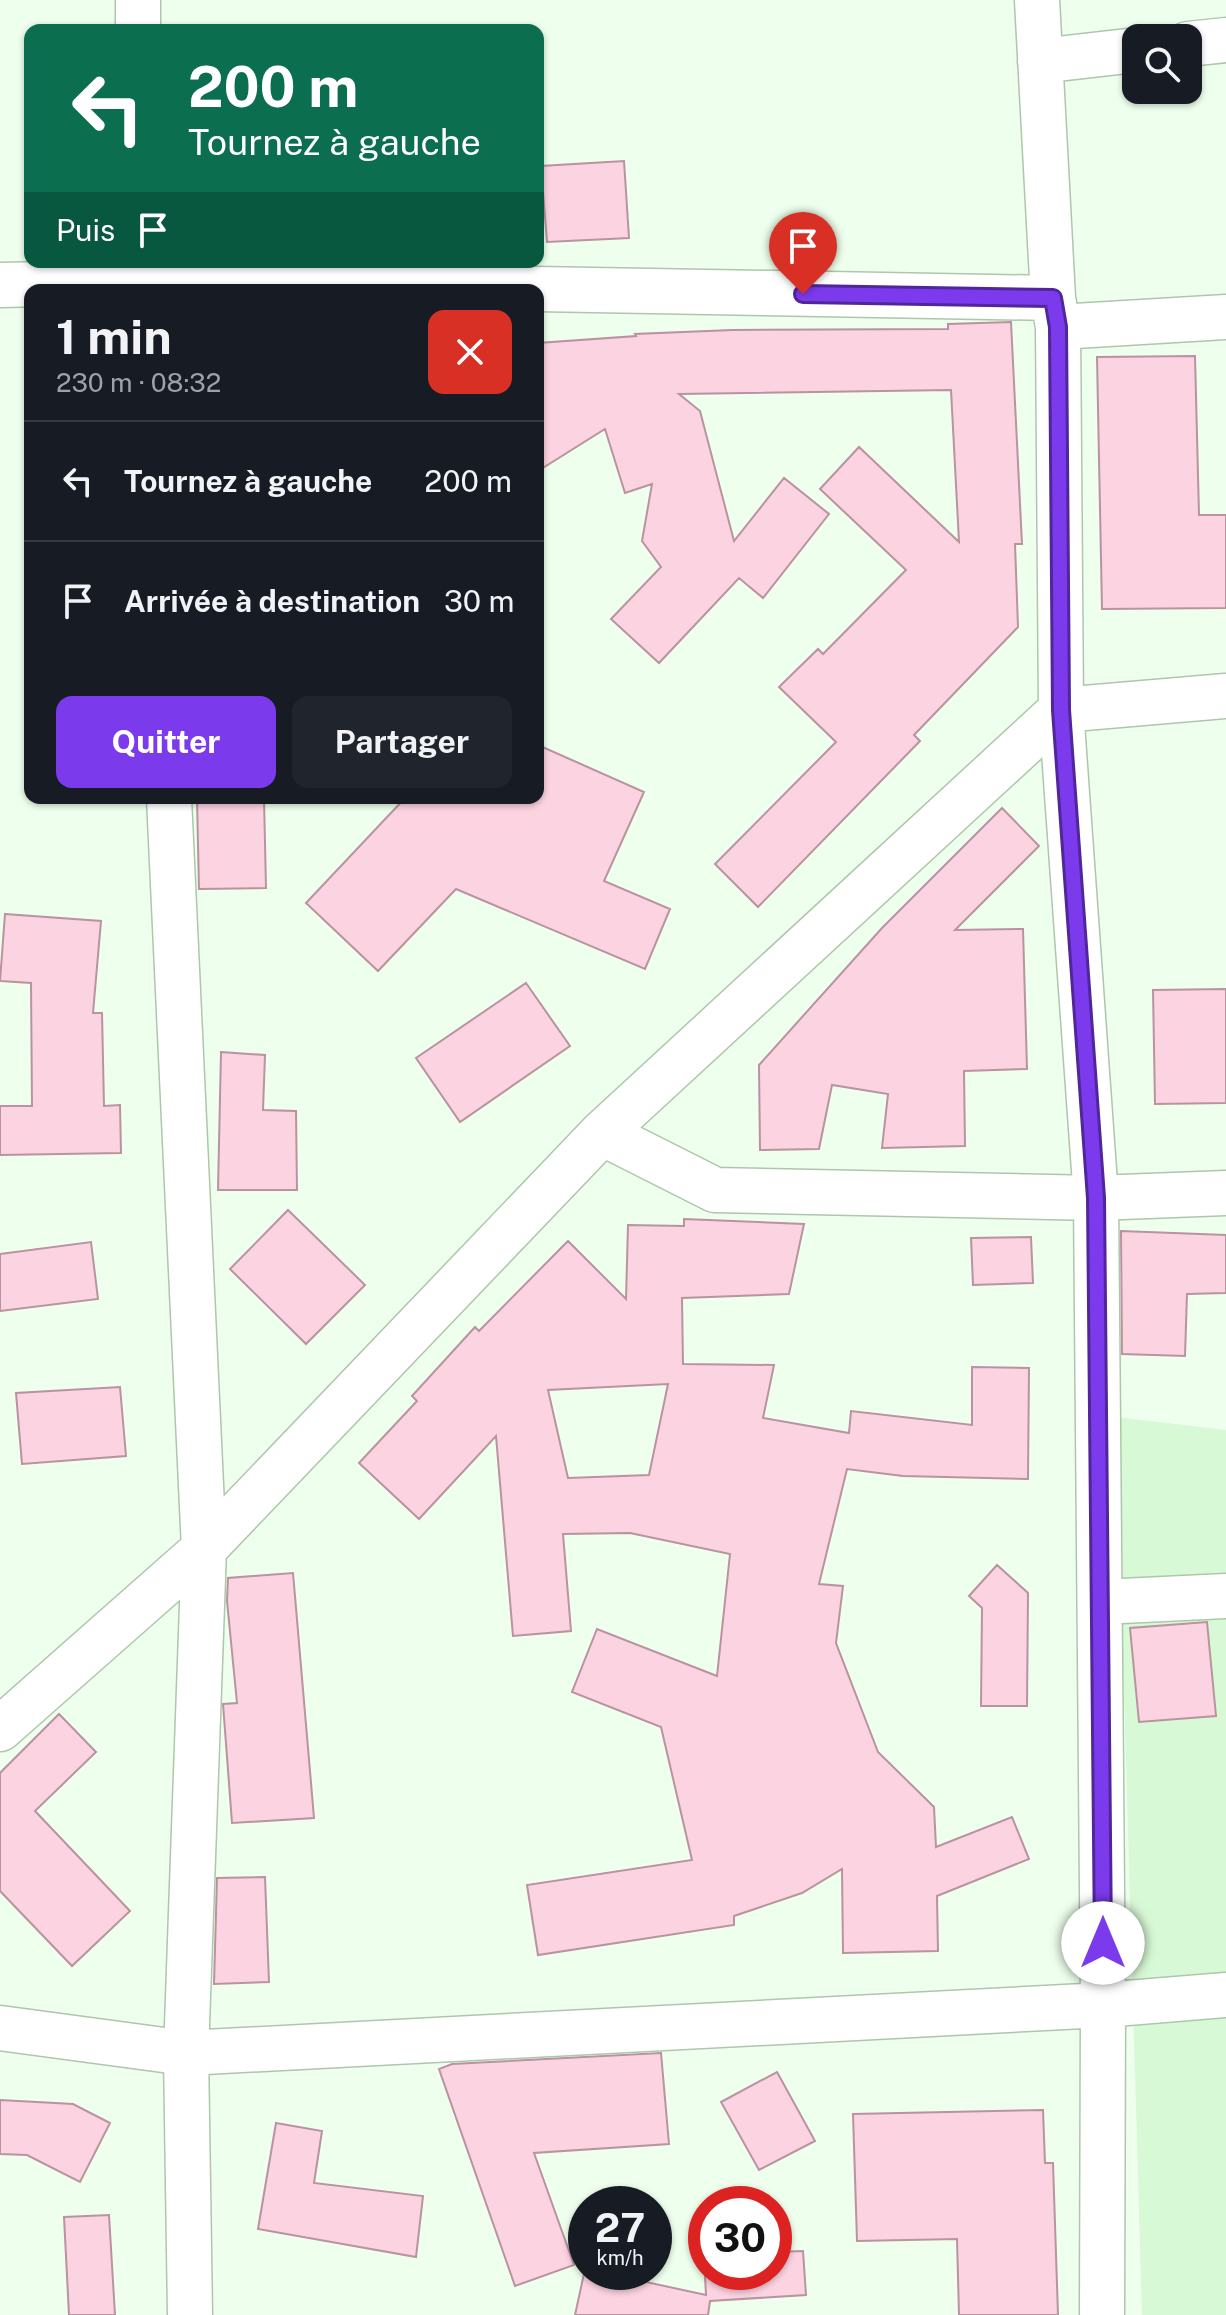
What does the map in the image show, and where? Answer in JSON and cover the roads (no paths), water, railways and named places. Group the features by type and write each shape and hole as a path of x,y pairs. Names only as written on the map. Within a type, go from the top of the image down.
{"street":[{"path":"138,0 138,24"},
{"path":"1037,0 1056,313 1061,710 1096,1198 1101,1602 1102,2315"},
{"path":"1202,43 1226,40"},
{"path":"1040,61 1122,52"},
{"path":"0,285 144,278 300,284"},
{"path":"544,293 1226,317"},
{"path":"0,1729 204,1549 602,1133 1061,710 1226,696"},
{"path":"169,804 204,1549 186,2053 190,2315"},
{"path":"602,1133 715,1190 1096,1198 1226,1193"},
{"path":"1101,1602 1226,1596"},
{"path":"0,2028 186,2053 1103,2005 1226,1995"}]}
